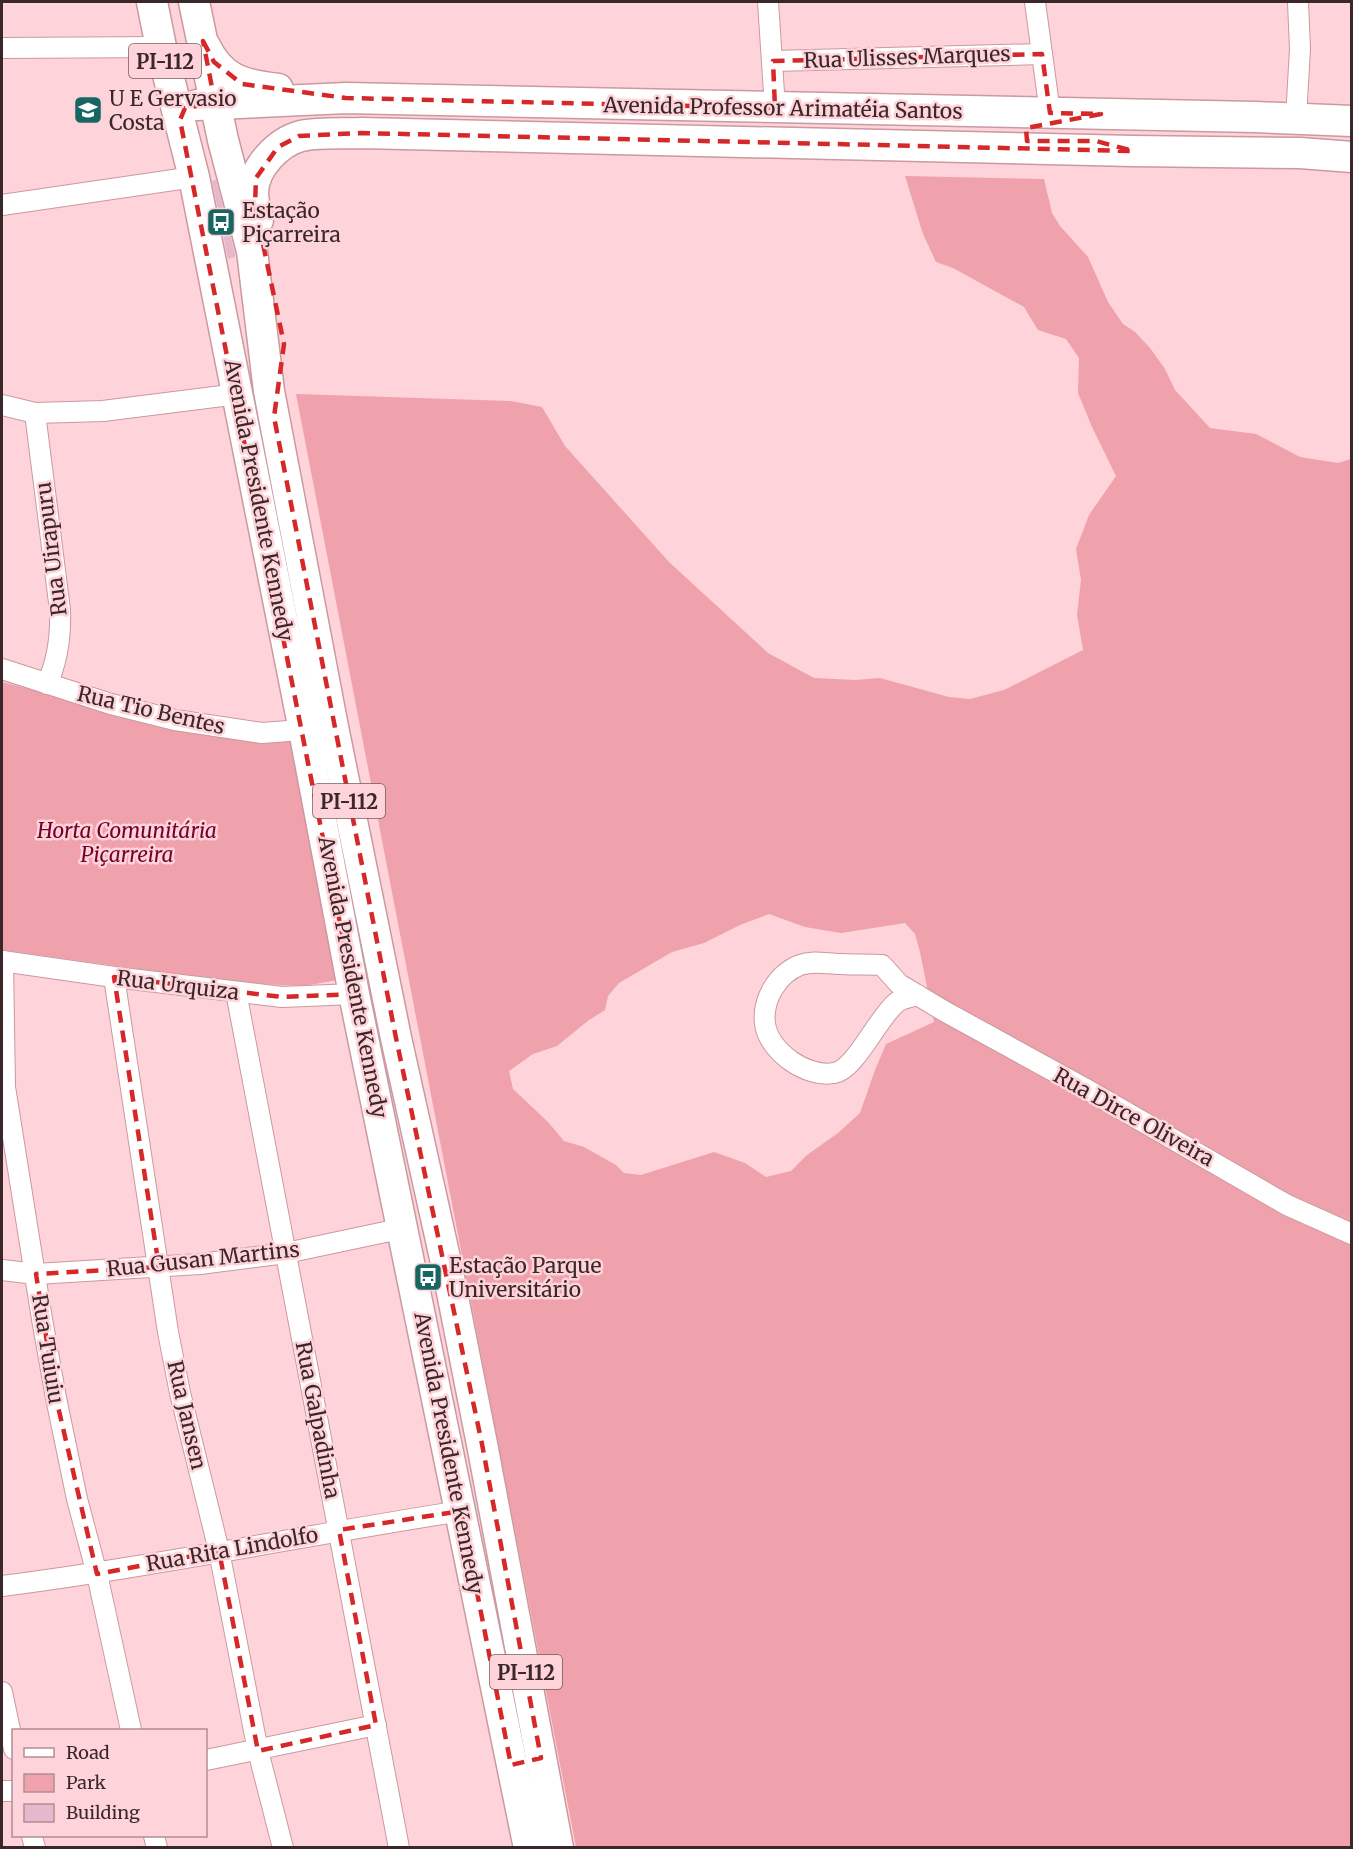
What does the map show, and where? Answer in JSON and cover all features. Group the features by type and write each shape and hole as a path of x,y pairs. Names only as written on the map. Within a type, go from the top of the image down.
{"main road":[{"name":"Avenida Presidente Kennedy","path":"152,2 194,177 238,394 396,1038 447,1267 558,1848"},
{"name":"Avenida Presidente Kennedy","path":"194,2 223,140 252,251 354,994 404,1228 494,1684 529,1848"},
{"path":"203,40 214,62 222,71 242,84 346,98"},
{"name":"Avenida Professor Arimatéia Santos","path":"180,120 185,108 192,106 346,98 1296,118 1352,122"},
{"path":"899,111 930,118 987,122 993,125 994,130 985,135 954,134 902,146"},
{"path":"1101,114 1055,123 1029,122 1020,127 1023,136 1035,141 1096,141 1132,151"},
{"name":"Avenida Professor Arimatéia Santos","path":"274,417 284,344 253,192 256,178 265,162 278,147 299,136 361,133 1300,153 1352,157"},
{"path":"494,1684 527,1678"},
{"path":"512,1765 541,1758"}],"street":[{"path":"768,2 775,108"},
{"path":"1035,2 1050,113"},
{"path":"1296,118 1300,49 1298,2"},
{"path":"2,48 161,47"},
{"name":"Rua Ulisses Marques","path":"773,61 1042,54"},
{"path":"2,205 194,177"},
{"path":"2,405 35,412 103,411 238,394"},
{"name":"Rua Uirapuru","path":"35,412 60,610 61,638 55,668 47,684"},
{"name":"Rua Tio Bentes","path":"2,669 175,720 262,733 319,728"},
{"name":"Rua Urquiza","path":"2,961 114,978 282,997 354,994"},
{"name":"Rua Tuiuiu","path":"2,961 5,1087 56,1398 131,1729"},
{"name":"Rua Dirce Oliveira","path":"918,996 898,1001 878,1022 845,1070 832,1074 814,1072 790,1061 772,1039 765,1025 766,1006 771,991 785,974 799,965 814,962 882,965 899,984 918,996 1159,1130 1287,1205 1352,1234"},
{"name":"Rua Jansen","path":"114,978 168,1332 180,1393 219,1551 258,1750 283,1848"},
{"name":"Rua Galpadinha","path":"236,992 399,1848"},
{"name":"Rua Gusan Martins","path":"2,1269 36,1274 159,1267 286,1253 404,1228"},
{"name":"Rua Rita Lindolfo","path":"2,1586 97,1574 339,1530 461,1511"},
{"path":"2,1692 12,1740"},
{"path":"207,1760 376,1725"}],"highlighted area":[{"path":"203,41 214,62 242,84 346,98 775,108 773,61 1042,54 1050,113 1101,114 1026,128 1027,141 1096,141 1133,151 361,133 299,136 278,147 256,178 255,206 284,344 274,417 396,1038 482,1444 541,1758 511,1765 461,1511 339,1530 376,1725 258,1751 219,1551 97,1574 56,1398 36,1274 159,1267 114,977 282,997 354,994 180,120 185,108 215,103"}],"green space":[{"path":"905,176 1044,179 1052,213 1060,226 1088,257 1108,302 1123,324 1135,332 1150,348 1165,369 1175,390 1210,428 1256,434 1300,457 1338,463 1351,459 1351,1847 576,1847 296,394 511,401 542,407 565,446 669,562 768,653 814,678 855,680 880,678 949,697 970,699 1004,690 1083,650 1077,615 1081,580 1076,549 1089,515 1116,476 1078,393 1079,358 1066,339 1038,330 1024,307 953,268 936,262 923,234","holes":["769,914 805,927 841,933 905,923 915,934 934,1022 886,1044 860,1113 838,1133 807,1155 791,1171 766,1177 745,1163 714,1152 641,1175 624,1173 616,1165 584,1147 564,1141 548,1122 513,1089 509,1071 533,1054 557,1046 605,1010 608,996 619,983 672,952 704,943"]},
{"name":"Horta Comunitária Piçarreira","path":"2,682 219,737 296,738 343,979 304,986 238,983 2,950"}],"building":[{"path":"216,180 235,254 235,257 228,259 212,181"}],"place":[{"name":"U E Gervasio Costa","path":"88,110"},
{"name":"Estação Piçarreira","path":"221,222"},
{"name":"Estação Parque Universitário","path":"428,1277"}]}
